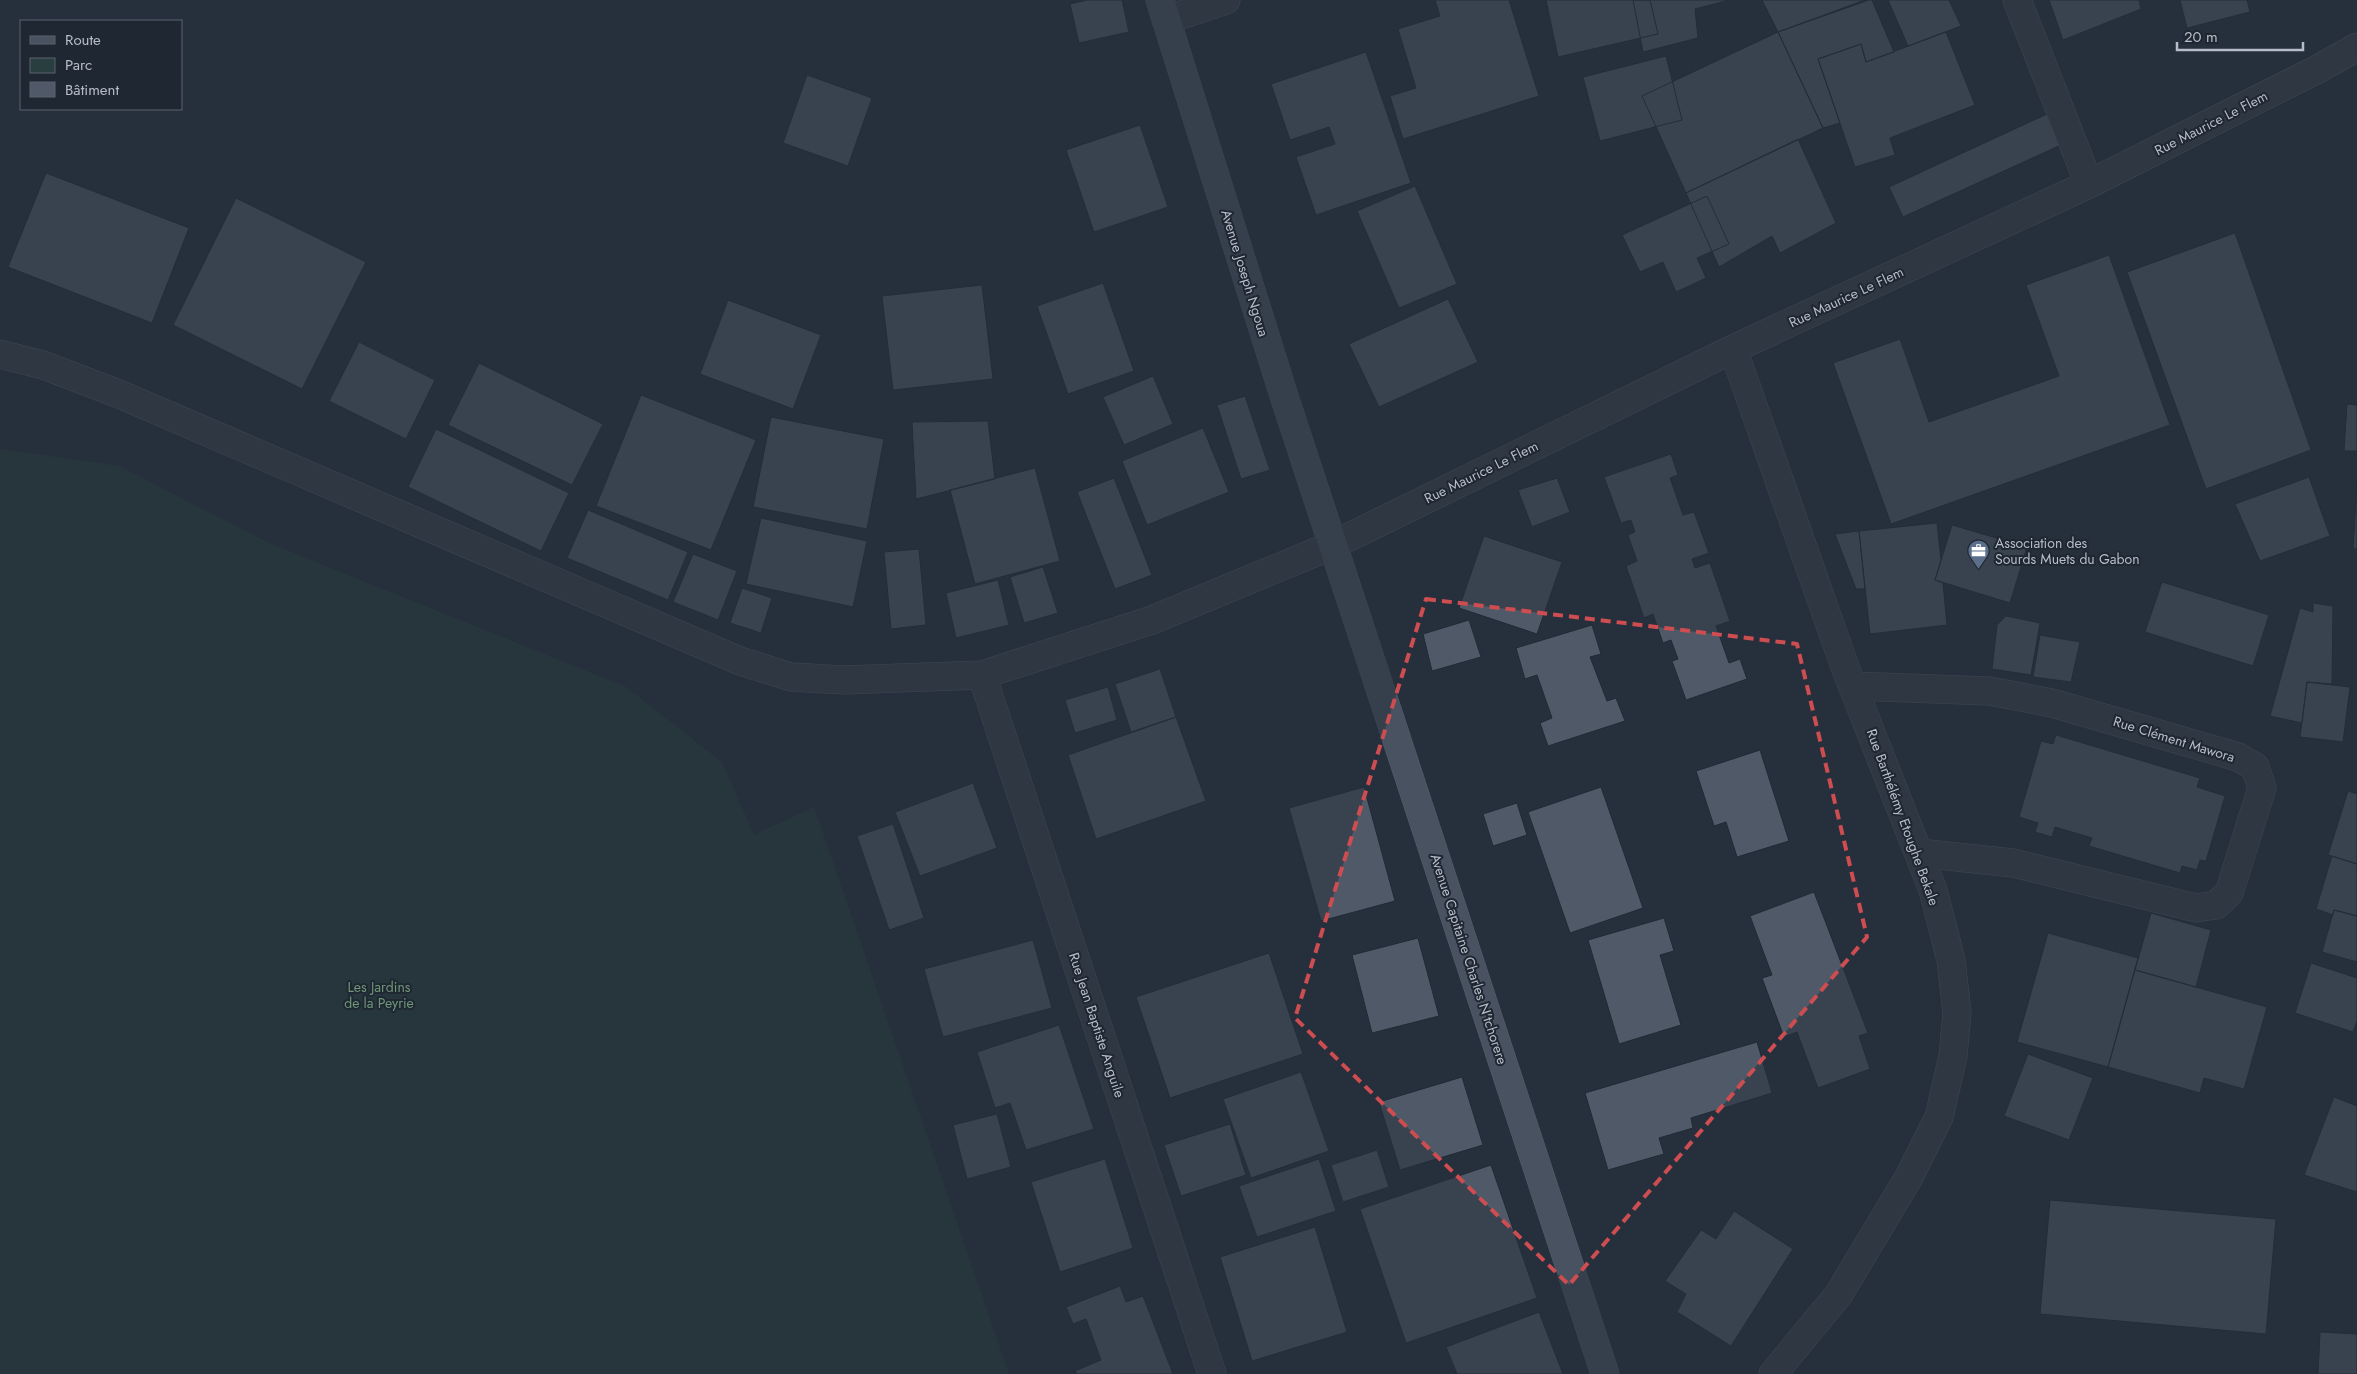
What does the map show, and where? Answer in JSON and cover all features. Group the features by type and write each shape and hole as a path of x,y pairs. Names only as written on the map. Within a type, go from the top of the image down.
{"main road":[{"name":"Avenue Joseph Ngoua","path":"1163,10 1333,545"},
{"name":"Avenue Capitaine Charles N'tchorere","path":"1333,545 1605,1374"}],"street":[{"path":"1163,10 1226,0"},
{"path":"2017,0 2090,184"},
{"name":"Rue Maurice Le Flem","path":"0,354 43,365 119,394 740,662 791,677 844,680 982,675 1152,620 1333,545 1733,349 2090,184 2318,69 2357,47"},
{"name":"Rue Barthélémy Etoughe Bekale","path":"1733,349 1853,686 1933,890 1951,960 1956,1013 1953,1056 1939,1117 1909,1177 1839,1294 1773,1374"},
{"name":"Rue Jean Baptiste Anguile","path":"982,675 1212,1374"},
{"name":"Rue Clément Mawora","path":"1853,686 1989,691 2052,703 2238,757 2255,767 2262,788 2229,893 2216,905 2196,908 2013,863 1919,853"}],"highlighted area":[{"path":"1426,599 1797,644 1867,937 1569,1285 1295,1018"}],"green space":[{"name":"Les Jardins de la Peyrie","path":"0,449 119,466 269,543 626,687 722,762 754,835 814,807 1009,1374 0,1374"}],"building":[{"path":"1087,0 1122,0 1129,32 1079,43 1070,4"},
{"path":"1435,0 1509,0 1539,96 1403,139 1390,96 1416,88 1398,29 1440,16"},
{"path":"1546,0 1650,0 1658,34 1558,57"},
{"path":"1633,0 1730,0 1695,9 1698,38 1643,52"},
{"path":"1762,0 1865,0 1778,32"},
{"path":"1872,0 1894,52 1866,62 1861,44 1818,59 1840,123 1823,128 1778,32"},
{"path":"1888,0 1949,0 1961,26 1908,46"},
{"path":"2049,0 2139,0 2141,9 2063,40"},
{"path":"2180,0 2247,0 2250,12 2187,28"},
{"path":"1778,32 1823,128 1686,193 1642,96"},
{"path":"1946,32 1975,105 1890,138 1895,155 1855,167 1818,59 1861,44 1866,62"},
{"path":"1366,52 1411,183 1316,215 1296,157 1335,144 1329,127 1290,140 1271,84"},
{"path":"1666,56 1682,120 1600,141 1583,77"},
{"path":"807,75 872,98 848,166 783,143"},
{"path":"2047,114 2061,145 1903,217 1889,187"},
{"path":"1140,125 1168,207 1094,232 1066,150"},
{"path":"1798,139 1836,223 1780,253 1772,236 1719,267 1686,193"},
{"path":"46,173 189,228 152,323 8,267"},
{"path":"1415,186 1457,284 1399,308 1357,211"},
{"path":"1707,196 1729,244 1697,258 1706,278 1676,292 1663,262 1640,272 1622,235"},
{"path":"236,198 366,262 302,389 173,325"},
{"path":"2235,233 2311,450 2206,489 2127,272"},
{"path":"2109,255 2170,425 1891,524 1833,363 1900,339 1929,422 2059,376 2026,285"},
{"path":"1103,283 1134,371 1068,394 1037,306"},
{"path":"982,285 993,379 893,390 882,296"},
{"path":"1448,299 1478,362 1379,407 1349,344"},
{"path":"728,300 821,335 793,409 700,374"},
{"path":"359,342 435,380 406,439 329,401"},
{"path":"479,363 603,424 572,485 448,425"},
{"path":"1153,376 1173,424 1124,445 1103,397"},
{"path":"641,395 756,440 711,550 596,506"},
{"path":"1245,396 1270,470 1241,479 1217,405"},
{"path":"2347,404 2357,405 2357,451 2344,451"},
{"path":"771,417 884,439 867,529 753,507"},
{"path":"988,421 995,479 916,499 912,422"},
{"path":"1203,428 1229,492 1147,525 1122,461"},
{"path":"436,429 569,493 541,551 408,487"},
{"path":"1671,454 1678,475 1670,478 1683,515 1694,512 1709,553 1692,559 1695,568 1710,563 1730,621 1716,626 1729,663 1740,659 1747,679 1686,700 1672,661 1678,659 1671,640 1663,643 1653,614 1644,618 1626,566 1637,561 1628,535 1635,532 1631,520 1621,523 1604,477"},
{"path":"1035,468 1060,561 975,584 950,490"},
{"path":"2309,477 2330,536 2260,561 2235,504"},
{"path":"1114,478 1152,575 1115,589 1077,492"},
{"path":"1557,478 1570,512 1532,527 1518,490"},
{"path":"2357,482 2357,549 2353,549"},
{"path":"588,510 688,552 668,600 567,558"},
{"path":"761,518 867,541 853,607 746,584"},
{"path":"1937,523 1941,560 1935,580 1943,583 1947,625 1870,634 1859,531"},
{"name":"Association des Sourds Muets du Gabon","path":"1952,525 2027,547 2010,603 1935,580"},
{"path":"1859,531 1865,589 1856,589 1835,534"},
{"path":"1484,536 1562,562 1537,634 1459,608"},
{"path":"919,549 926,625 891,629 884,552"},
{"path":"693,554 737,571 718,620 673,602"},
{"path":"1043,567 1058,613 1024,623 1010,577"},
{"path":"998,580 1009,625 956,638 946,593"},
{"path":"2162,582 2269,615 2253,666 2145,632"},
{"path":"742,588 772,598 761,633 730,623"},
{"path":"2313,603 2333,606 2332,684 2307,682 2302,723 2270,716 2300,608 2313,612"},
{"path":"2006,616 2040,623 2031,675 1992,669 1997,625"},
{"path":"1469,620 1481,657 1432,671 1423,634"},
{"path":"1592,625 1601,654 1590,657 1607,701 1616,698 1625,721 1548,746 1540,723 1552,718 1537,675 1525,679 1516,648"},
{"path":"2040,635 2080,642 2071,682 2033,677"},
{"path":"1160,669 1176,717 1131,732 1115,684"},
{"path":"2307,682 2350,687 2343,742 2300,737"},
{"path":"1108,687 1117,720 1075,733 1065,700"},
{"path":"1176,717 1206,801 1096,839 1068,755"},
{"path":"2056,735 2200,778 2197,787 2225,796 2206,861 2200,860 2197,870 2182,866 2180,873 2089,846 2092,838 2055,827 2052,837 2035,832 2038,823 2019,817 2041,741 2053,744"},
{"path":"1760,750 1789,841 1737,857 1726,822 1714,826 1696,771"},
{"path":"973,783 997,848 920,876 895,812"},
{"path":"1364,787 1395,901 1321,921 1289,808"},
{"path":"1601,787 1643,908 1570,933 1528,812"},
{"path":"2348,791 2357,794 2357,864 2328,855"},
{"path":"1517,803 1527,835 1493,846 1483,814"},
{"path":"893,824 924,918 889,930 857,836"},
{"path":"2332,856 2357,864 2357,916 2334,910 2333,915 2316,909"},
{"path":"1814,892 1868,1033 1859,1036 1870,1069 1818,1088 1797,1032 1784,1037 1762,978 1772,975 1750,916"},
{"path":"2334,910 2357,916 2357,962 2322,952"},
{"path":"2151,913 2211,930 2196,987 2135,970"},
{"path":"1664,918 1674,951 1660,955 1681,1025 1619,1044 1588,940"},
{"path":"2048,933 2138,958 2108,1067 2017,1042"},
{"path":"1418,938 1439,1016 1372,1033 1352,955"},
{"path":"1033,940 1052,1008 943,1037 924,969"},
{"path":"1269,953 1303,1054 1170,1098 1136,997"},
{"path":"2311,963 2357,978 2357,1021 2353,1032 2295,1013"},
{"path":"2135,970 2267,1007 2244,1089 2204,1078 2200,1093 2108,1067"},
{"path":"1059,1025 1094,1129 1026,1150 1010,1103 995,1108 977,1052"},
{"path":"1757,1042 1772,1093 1691,1118 1693,1128 1659,1138 1664,1154 1608,1170 1585,1093"},
{"path":"2028,1054 2093,1078 2069,1140 2004,1116"},
{"path":"1301,1072 1329,1151 1251,1178 1223,1099"},
{"path":"1462,1077 1483,1145 1400,1170 1379,1102"},
{"path":"2334,1097 2357,1106 2357,1192 2304,1175"},
{"path":"997,1114 1011,1167 967,1179 953,1125"},
{"path":"1230,1124 1246,1175 1181,1196 1164,1145"},
{"path":"1377,1150 1389,1187 1343,1202 1331,1165"},
{"path":"1105,1159 1133,1248 1060,1272 1031,1182"},
{"path":"1319,1159 1336,1211 1257,1237 1239,1186"},
{"path":"1491,1165 1537,1298 1406,1343 1360,1209"},
{"path":"2050,1200 2276,1219 2266,1334 2040,1314"},
{"path":"1734,1211 1793,1249 1731,1346 1677,1312 1686,1294 1665,1281 1701,1230 1716,1239"},
{"path":"1315,1227 1347,1332 1252,1361 1220,1257"},
{"path":"1120,1286 1126,1302 1143,1296 1173,1374 1077,1374 1075,1371 1101,1360 1086,1319 1073,1324 1066,1307"},
{"path":"1539,1312 1563,1374 1457,1374 1446,1347"},
{"path":"2320,1332 2357,1334 2357,1374 2318,1374"}],"place":[{"name":"Association des Sourds Muets du Gabon","path":"1979,570"}]}
